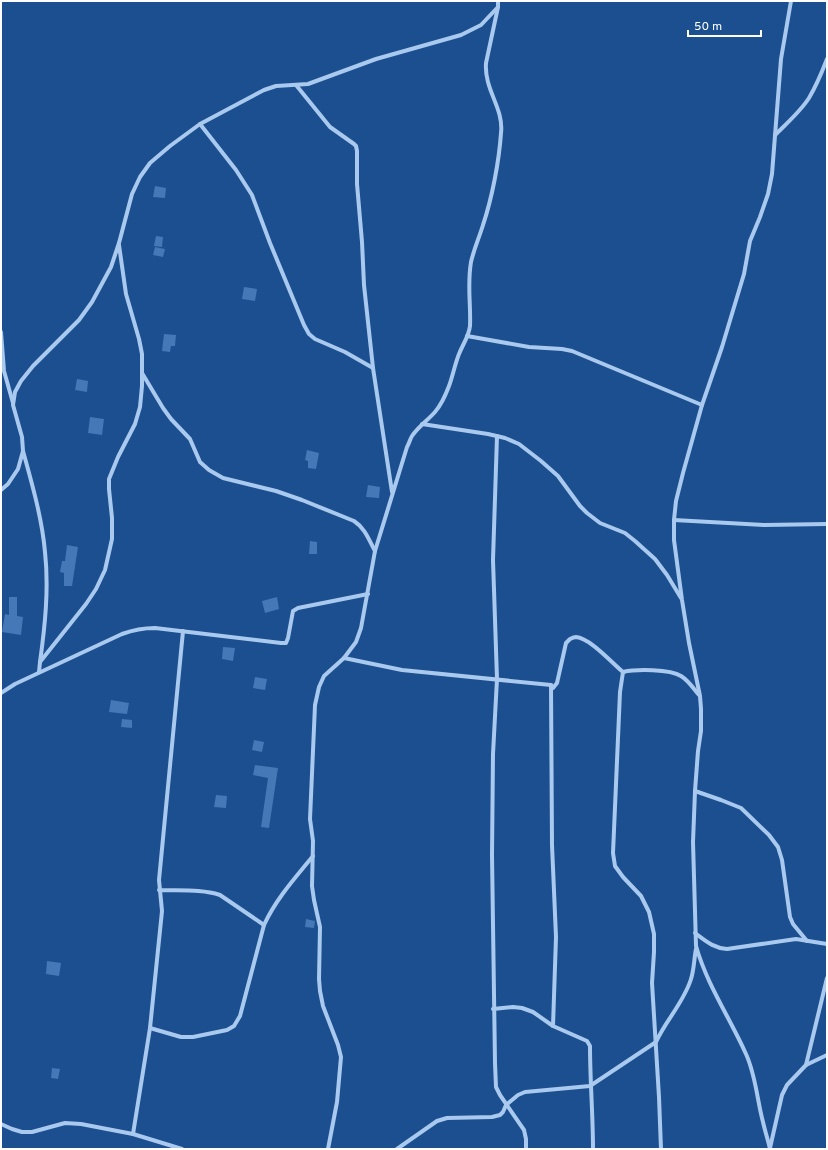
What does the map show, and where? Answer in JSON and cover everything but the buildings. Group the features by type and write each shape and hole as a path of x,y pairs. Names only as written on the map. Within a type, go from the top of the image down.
{"street":[{"path":"328,1149 337,1102 341,1057 323,1006 320,991 320,927 312,886 313,841 310,819 316,705 319,687 324,676 344,658 356,642 362,628 375,551 392,494 412,436 436,411 442,401 449,386 459,355 468,336 470,327 468,286 473,252 487,210 496,170 502,132 501,118 488,83 486,72 486,63 498,1"},
{"path":"770,1149 751,1066 746,1053 716,997 701,963 696,946 693,842 695,791 701,731 701,709 700,696 682,600 674,540 674,520 676,501 682,473 744,274 750,242 768,194 772,174 781,59 791,1"},
{"path":"13,405 15,392 21,381 33,366 79,320 92,302 111,267 132,194 140,177 150,163 170,146 200,124 264,90 276,86 308,84 376,59 461,35 481,25 498,7"},
{"path":"775,136 802,108 809,98 827,59"},
{"path":"296,85 330,127 356,146 364,286 373,368 392,494"},
{"path":"200,124 236,170 252,195 284,278 309,334 315,339 345,352 373,368"},
{"path":"40,662 86,604 96,589 105,570 112,539 109,479 138,415 142,386 142,354 126,294 119,242"},
{"path":"1,332 4,371 22,437 23,451 40,518 46,552 47,585 39,672"},
{"path":"468,336 529,347 572,351 702,405"},
{"path":"142,372 163,408 190,439 200,462 209,470 223,478 276,491 354,521 364,530 375,551"},
{"path":"422,424 497,436 519,444 558,476 587,513 600,523 625,533 655,559 667,575 682,600"},
{"path":"497,436 493,560 497,680 493,754 492,855 493,1009 496,1086 506,1105 524,1130 526,1149"},
{"path":"1,490 8,484 18,469 23,451"},
{"path":"674,520 764,525 827,524"},
{"path":"1,693 39,672 134,630 155,628 286,643 293,611 298,608 368,594"},
{"path":"133,1134 150,1028 162,911 160,890 161,865 182,631"},
{"path":"344,658 402,670 551,685 553,688 557,683 566,643 570,638 576,637 593,645 623,672 638,670 673,672 688,682 700,696"},
{"path":"623,672 620,700 614,853 615,866 623,877 642,896 649,912 654,934 652,983 661,1149"},
{"path":"551,685 552,845 556,937 553,1026"},
{"path":"695,791 741,808 769,835 778,847 782,860 790,917 793,924 806,941"},
{"path":"150,1028 180,1037 193,1037 227,1030 234,1026 240,1016 264,925 277,902 313,855"},
{"path":"160,890 206,892 220,895 264,925"},
{"path":"695,933 710,944 719,948 727,949 796,939 827,944"},
{"path":"397,1149 437,1121 447,1118 492,1117 500,1115 506,1105 518,1095 525,1092 590,1086 656,1042 660,1032 685,992 691,979 696,946"},
{"path":"806,1065 827,978"},
{"path":"493,1009 513,1007 534,1012 553,1026 587,1041 590,1046 593,1149"},
{"path":"770,1149 782,1095 787,1085 806,1065 827,1054"},
{"path":"1,1124 12,1130 22,1132 32,1132 65,1123 81,1124 133,1134 182,1149"}]}
